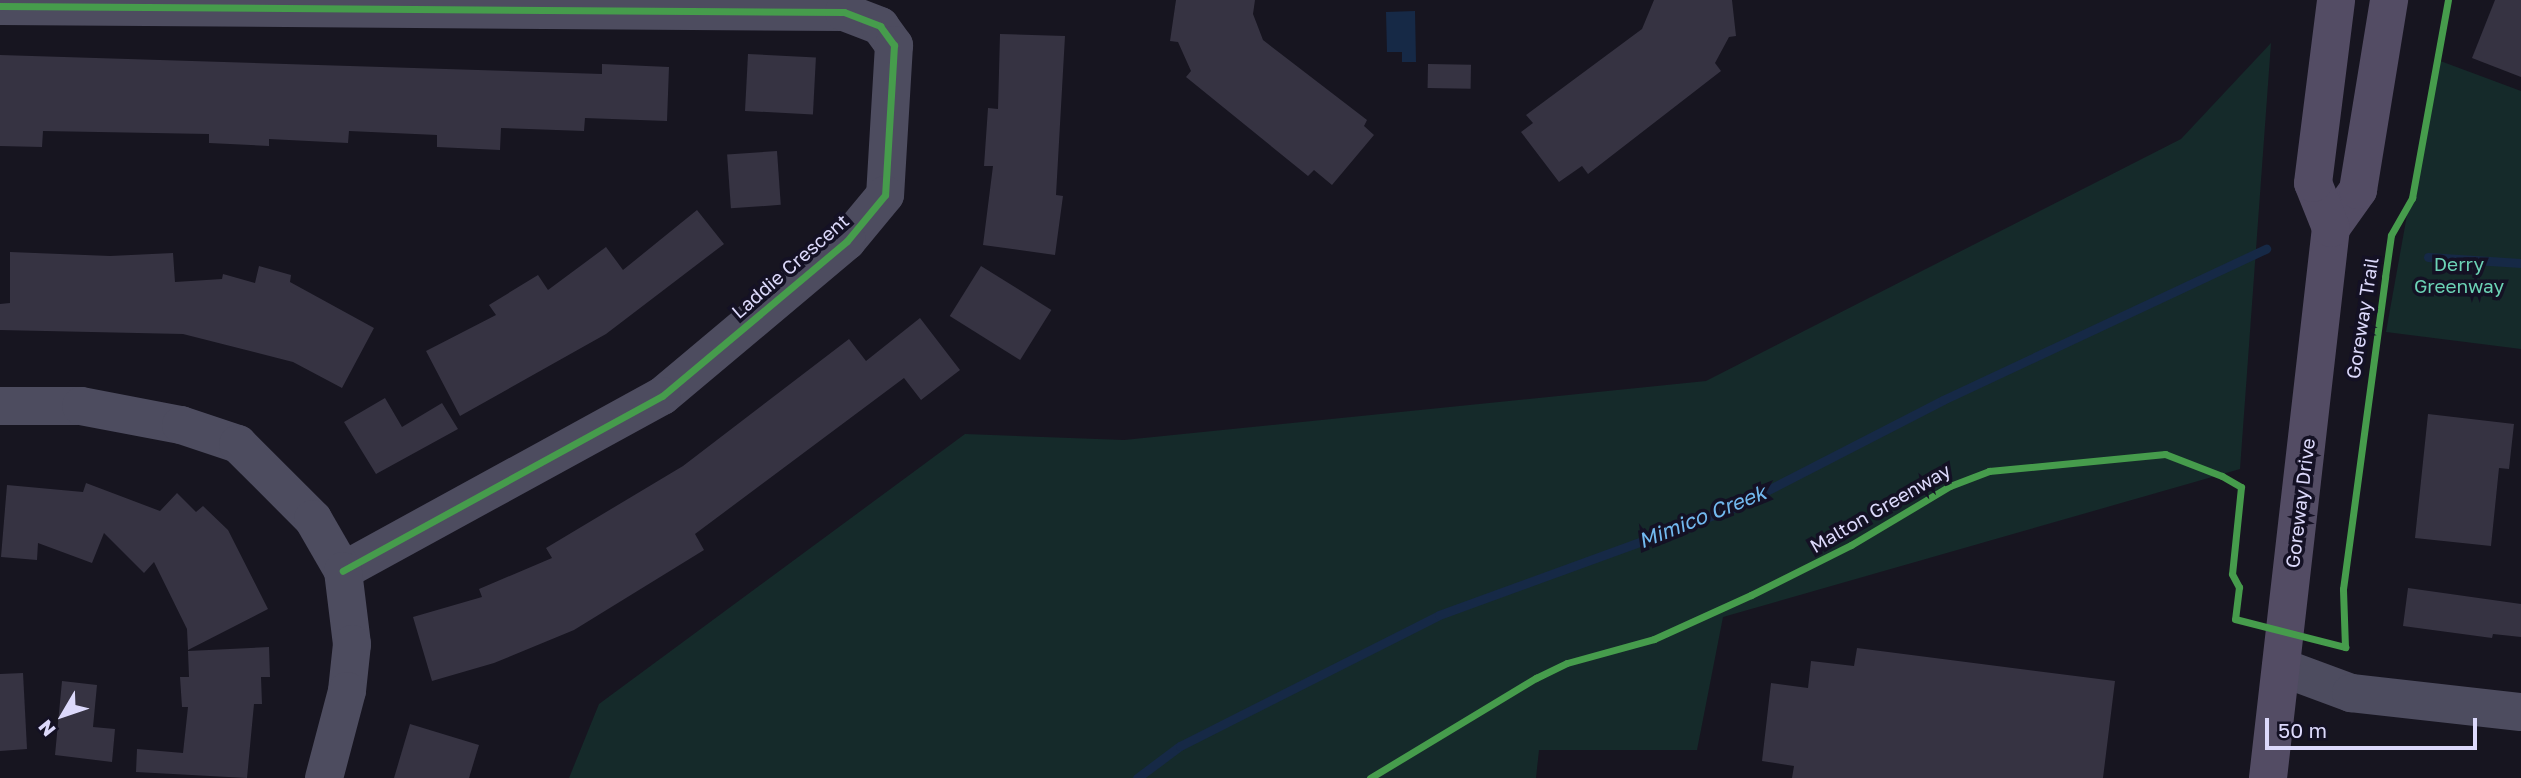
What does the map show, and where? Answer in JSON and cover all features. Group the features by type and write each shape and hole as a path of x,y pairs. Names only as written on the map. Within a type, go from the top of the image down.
{"main road":[{"name":"Goreway Drive","path":"2268,778 2331,228 2313,183 2336,0"},
{"name":"Goreway Drive","path":"2331,228 2358,190 2389,0"}],"street":[{"name":"Laddie Crescent","path":"0,6 844,12 880,26 894,45 885,195 847,241 662,396 343,571"},
{"path":"0,406 80,407 181,425 239,444 313,519 343,571 352,644 347,691 324,778"},
{"path":"2281,667 2351,693 2521,712"}],"green space":[{"path":"2271,43 2240,469 1723,617 1697,750 1539,750 1536,778 569,778 599,704 965,434 1124,440 1706,381 2181,139"},
{"name":"Derry Greenway","path":"2435,59 2521,91 2521,349 2386,332"}],"water":[{"path":"1415,11 1416,62 1402,62 1402,52 1387,52 1386,12"}],"building":[{"path":"1176,0 1255,0 1253,14 1263,40 1367,120 1364,126 1374,135 1332,185 1314,170 1308,176 1186,77 1191,71 1178,42 1170,41"},
{"path":"1654,0 1732,0 1736,36 1729,37 1715,63 1721,71 1588,174 1582,166 1559,182 1521,132 1533,123 1526,115 1642,29"},
{"path":"2495,0 2521,0 2521,77 2472,58"},
{"path":"1000,34 1065,36 1056,195 1063,196 1055,255 983,245 993,166 984,166 988,108 998,109"},
{"path":"748,54 816,58 813,114 745,111"},
{"path":"0,55 602,74 602,64 669,67 667,121 585,118 584,131 501,128 500,150 437,147 437,135 349,131 348,143 269,139 269,146 209,143 209,134 43,131 42,147 0,146"},
{"path":"1428,64 1471,65 1471,89 1428,88"},
{"path":"777,151 781,205 731,208 727,154"},
{"path":"697,210 724,244 606,334 460,416 426,351 496,315 489,305 538,275 548,290 606,247 623,270"},
{"path":"10,252 110,256 173,253 175,282 222,279 223,274 255,283 259,266 291,275 290,282 374,328 342,388 293,362 183,334 0,330 0,304 10,303"},
{"path":"981,266 1051,310 1020,360 950,316"},
{"path":"920,318 960,370 921,400 904,378 695,534 704,550 574,630 494,663 432,681 413,617 482,597 479,589 552,558 546,548 683,466 849,339 866,361"},
{"path":"385,398 402,427 442,403 458,429 376,474 344,422"},
{"path":"2428,414 2514,424 2509,469 2499,468 2491,546 2415,538"},
{"path":"86,483 160,511 177,493 196,512 203,506 228,530 268,609 188,650 187,629 154,562 144,573 104,533 92,563 38,543 37,560 1,557 7,485 83,492"},
{"path":"2408,588 2521,604 2521,637 2493,634 2492,638 2403,626"},
{"path":"269,647 270,677 261,677 262,704 254,704 247,778 136,772 137,749 183,753 188,707 182,707 180,677 189,677 188,651"},
{"path":"1857,648 2115,681 2103,778 1792,778 1794,766 1762,761 1771,683 1808,688 1811,661 1854,666"},
{"path":"23,673 27,749 0,751 0,674"},
{"path":"62,681 97,685 93,727 115,729 112,762 55,755"},
{"path":"410,724 479,745 469,778 394,778"}],"waterway":[{"name":"Mimico Creek","path":"1137,778 1180,746 1439,615 1735,507 1943,400 2266,249"},
{"name":"Mimico Creek","path":"2428,257 2521,263"}],"cycle path":[{"name":"Goreway Trail","path":"1370,778 1536,678 1567,663 1654,639 1751,595 1851,545 1950,486 1989,471 2165,454 2222,476 2241,487 2232,574 2239,587 2235,619 2345,647 2343,589 2391,235 2412,198 2448,0"},
{"path":"0,6 844,12 880,26 894,45 885,195 847,241 662,396 343,571"}]}
